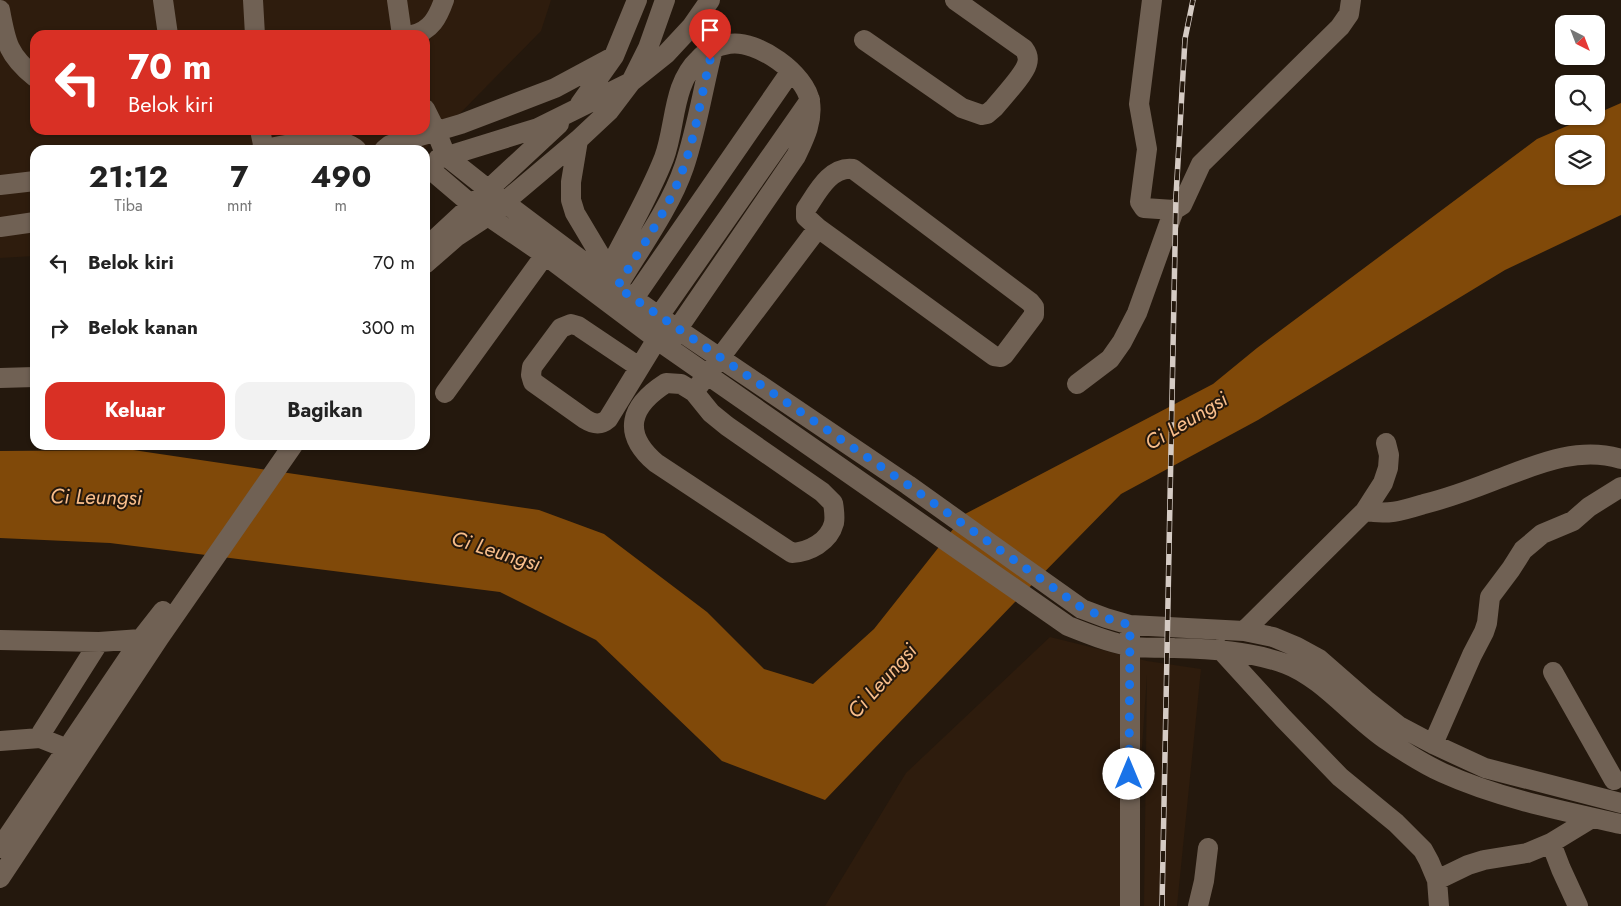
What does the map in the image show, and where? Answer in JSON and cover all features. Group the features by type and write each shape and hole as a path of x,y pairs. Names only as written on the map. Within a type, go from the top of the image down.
{"street":[{"path":"163,0 167,30"},
{"path":"253,0 255,30"},
{"path":"397,0 401,30"},
{"path":"424,30 432,24 439,14 444,0"},
{"path":"430,244 487,189 579,107 614,56 637,0"},
{"path":"657,51 665,0"},
{"path":"430,260 456,237 488,216 578,140 609,111 657,51 692,26 710,0"},
{"path":"864,40 962,108 982,115 987,114 994,108 1024,69 1027,64 1027,53 1024,48 955,0"},
{"path":"1152,0 1138,104 1147,150 1140,202 1144,208 1174,210"},
{"path":"1077,384 1110,359 1122,342 1136,313 1174,210 1182,204 1200,164 1340,27 1350,14 1351,0"},
{"path":"0,10 2,36 16,60 30,73"},
{"path":"608,280 664,156 675,108 685,77 700,58 713,49 730,44 742,44 767,54 784,64 805,87 810,100 811,115 807,132 796,156 677,329 639,367 608,420 596,424 591,423 533,382 531,375 532,367 561,328 571,324 578,326 639,367"},
{"path":"430,133 462,124 555,88 614,56 657,51"},
{"path":"634,298 791,71"},
{"path":"430,162 538,128 631,82"},
{"path":"659,316 810,100"},
{"path":"430,119 446,156 504,202 677,329 908,485 1082,608 1130,625 1244,630 1273,637 1308,652 1319,659 1398,726 1433,744 1485,768 1613,801 1617,777 1553,672"},
{"path":"389,145 416,139"},
{"path":"285,145 326,140 351,145"},
{"path":"578,140 571,182 571,200 575,214 600,255 608,280"},
{"path":"430,168 472,205 545,255 706,374 1068,626 1105,640 1130,646 1220,649 1276,661 1301,671 1384,738 1443,773 1484,789 1621,824"},
{"path":"845,169 853,169 1030,302 1034,307 1034,315 1004,355 1001,357 994,356 818,228 806,217 806,209 834,173 845,169"},
{"path":"0,185 30,182"},
{"path":"0,227 30,223"},
{"path":"694,392 818,228"},
{"path":"445,393 545,255"},
{"path":"0,378 30,377"},
{"path":"666,383 682,384 694,392 711,413 727,426 822,492 833,503 834,522 829,534 813,548 804,552 792,553 656,463 644,452 635,438 634,424 639,406 652,391 666,383"},
{"path":"1244,630 1365,511 1383,483 1388,468 1389,455 1386,443"},
{"path":"0,848 75,751 195,577 286,450"},
{"path":"1365,511 1382,514 1410,508 1454,496 1525,469 1564,457 1595,454 1621,458"},
{"path":"1433,744 1472,654 1488,623 1490,596 1523,550 1542,534 1566,525 1589,507 1621,487"},
{"path":"0,878 140,640 195,577"},
{"path":"1130,625 1130,906"},
{"path":"0,640 99,642 140,640"},
{"path":"40,738 84,663 99,642"},
{"path":"1220,649 1327,764 1396,823 1423,850 1436,880 1439,906"},
{"path":"0,741 40,738 75,751"},
{"path":"1436,880 1468,865 1484,860 1527,853 1551,843 1592,818"},
{"path":"1551,843 1578,906"},
{"path":"1198,906 1204,881 1208,848"}],"shaded area":[{"path":"0,0 551,0 541,31 429,145 30,145 30,256 0,258"},
{"path":"1050,637 1147,661 1201,669 1177,906 1144,906 1147,675 1131,906 825,906 906,773"}],"water":[{"name":"Ci Leungsi","path":"1621,103 1621,215 1505,270 1258,420 1121,494 825,800 722,761 596,640 500,592 110,543 0,538 0,451 133,450 539,510 604,534 707,612 764,669 813,684 874,629 965,514 1213,384 1257,348 1537,139 1569,125 1605,125 1605,110"}],"railway":[{"path":"1162,906 1176,196 1185,39 1193,0"}],"route":[{"path":"710,60 684,168 668,202 617,287 908,485 1082,608 1130,625 1129,774"}]}
